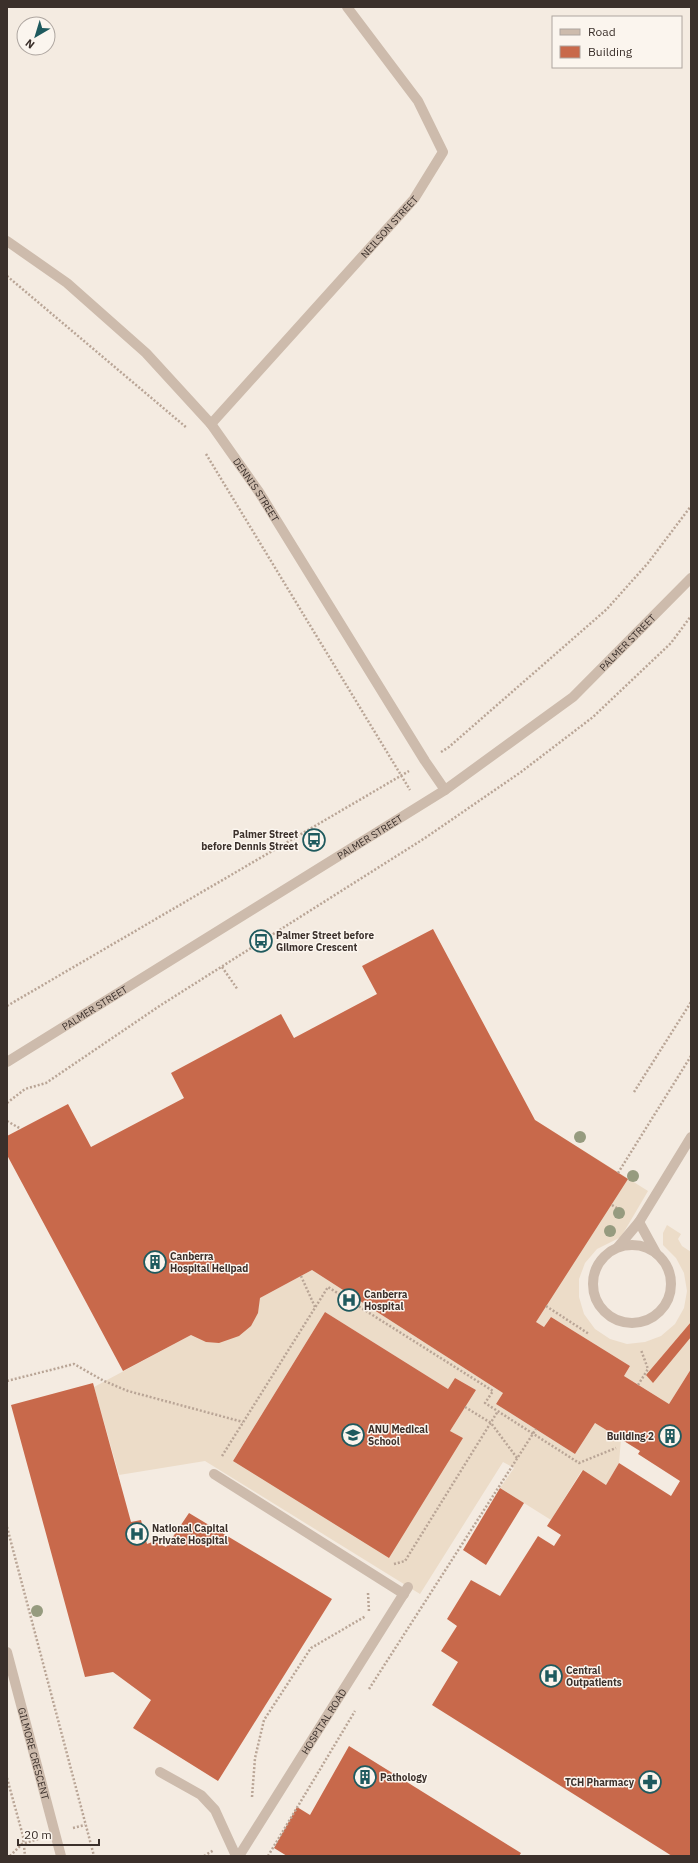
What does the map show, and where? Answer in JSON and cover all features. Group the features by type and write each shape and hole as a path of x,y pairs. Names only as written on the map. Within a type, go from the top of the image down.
{"street":[{"name":"NEILSON STREET","path":"210,424 414,199 443,152 418,101 347,7"},
{"name":"DENNIS STREET","path":"7,241 67,283 146,352 210,424 260,492 425,761 445,790"},
{"name":"PALMER STREET","path":"7,1062 19,1056 445,790 573,697 691,578"},
{"name":"PALMER STREET","path":"7,1066 19,1056"},
{"path":"618,1247 631,1245 644,1246 656,1253 665,1262 671,1274 672,1287 669,1300 661,1311 651,1319 638,1323 625,1323 612,1319 603,1311 596,1300 593,1288 594,1275 599,1263 607,1254 618,1247 639,1222 691,1137"},
{"path":"639,1222 656,1253"},
{"path":"214,1474 377,1577"},
{"name":"HOSPITAL ROAD","path":"237,1856 406,1591 377,1577"},
{"name":"GILMORE CRESCENT","path":"7,1652 61,1856"},
{"path":"160,1772 201,1795 215,1810 237,1856"}],"path":[{"path":"7,276 189,431"},
{"path":"204,450 420,806"},
{"path":"7,1006 449,748 607,609 648,563 691,506"},
{"path":"7,1103 25,1089 46,1083 162,1005 425,838 521,772 593,717 671,643 691,616"},
{"path":"222,967 238,990"},
{"path":"634,1092 691,1002"},
{"path":"618,1173 691,1056"},
{"path":"7,1121 21,1128"},
{"path":"301,1276 316,1308"},
{"path":"221,1458 328,1287 492,1391 485,1403 579,1462 616,1448"},
{"path":"546,1306 589,1334"},
{"path":"638,1385 648,1369 641,1350"},
{"path":"7,1381 74,1364 104,1381 128,1391 243,1422"},
{"path":"465,1407 491,1423 517,1458"},
{"path":"252,1805 255,1758 264,1720 311,1648 369,1614 367,1594 377,1577 384,1566 404,1561 498,1411"},
{"path":"367,1692 536,1429"},
{"path":"7,1527 94,1856"},
{"path":"268,1856 358,1705"},
{"path":"7,1778 22,1836 25,1856"},
{"path":"204,1856 230,1841"}],"shaded area":[{"path":"535,1120 648,1191 621,1237 597,1249 585,1263 579,1279 579,1297 584,1314 595,1329 610,1339 627,1344 645,1342 661,1336 675,1324 684,1308 687,1291 684,1273 676,1258 663,1245 663,1233 667,1225 681,1234 678,1239 682,1246 691,1252 691,1369 669,1404 624,1376 630,1366 551,1317 544,1327 536,1322 549,1145"},
{"path":"312,1270 503,1393 496,1404 575,1454 595,1423 621,1439 619,1463 606,1485 582,1470 551,1520 500,1488 514,1468 503,1462 420,1594 205,1461 119,1475 94,1387","holes":["325,1312 448,1389 455,1378 476,1390 450,1431 463,1438 233,1461"]}],"building":[{"path":"433,929 535,1120 628,1179 536,1322 544,1327 551,1317 630,1366 624,1376 669,1404 691,1369 691,1856 672,1856 432,1705 458,1662 441,1651 457,1626 447,1619 471,1580 500,1596 538,1536 554,1546 561,1535 547,1526 583,1470 606,1485 619,1463 671,1496 680,1481 638,1454 640,1451 595,1423 575,1454 496,1404 503,1393 312,1270 260,1298 258,1313 251,1326 239,1336 219,1343 206,1342 191,1335 123,1371 7,1155 7,1136 68,1104 91,1147 184,1098 171,1073 281,1014 294,1038 377,994 362,966"},
{"name":"ANU Medical School","path":"325,1312 448,1389 455,1378 476,1390 450,1431 463,1438 389,1558 233,1461"},
{"path":"691,1322 691,1337 653,1383 646,1375"},
{"name":"National Capital Private Hospital","path":"93,1383 131,1522 141,1520 147,1544 155,1541 166,1547 189,1513 332,1599 218,1781 133,1728 151,1700 113,1672 85,1677 11,1405"},
{"path":"500,1488 524,1503 486,1565 463,1550"},
{"name":"Pathology","path":"349,1746 521,1853 519,1856 287,1856 274,1848 297,1807 310,1815"}],"place":[{"name":"Palmer Street before Dennis Street","path":"314,840"},
{"name":"Palmer Street before Gilmore Crescent","path":"261,941"},
{"name":"Canberra Hospital Helipad","path":"155,1262"},
{"name":"Canberra Hospital","path":"349,1300"},
{"name":"ANU Medical School","path":"353,1435"},
{"name":"Building 2","path":"670,1436"},
{"name":"National Capital Private Hospital","path":"137,1534"},
{"name":"Central Outpatients","path":"551,1676"},
{"name":"Pathology","path":"365,1777"},
{"name":"TCH Pharmacy","path":"650,1782"}]}
